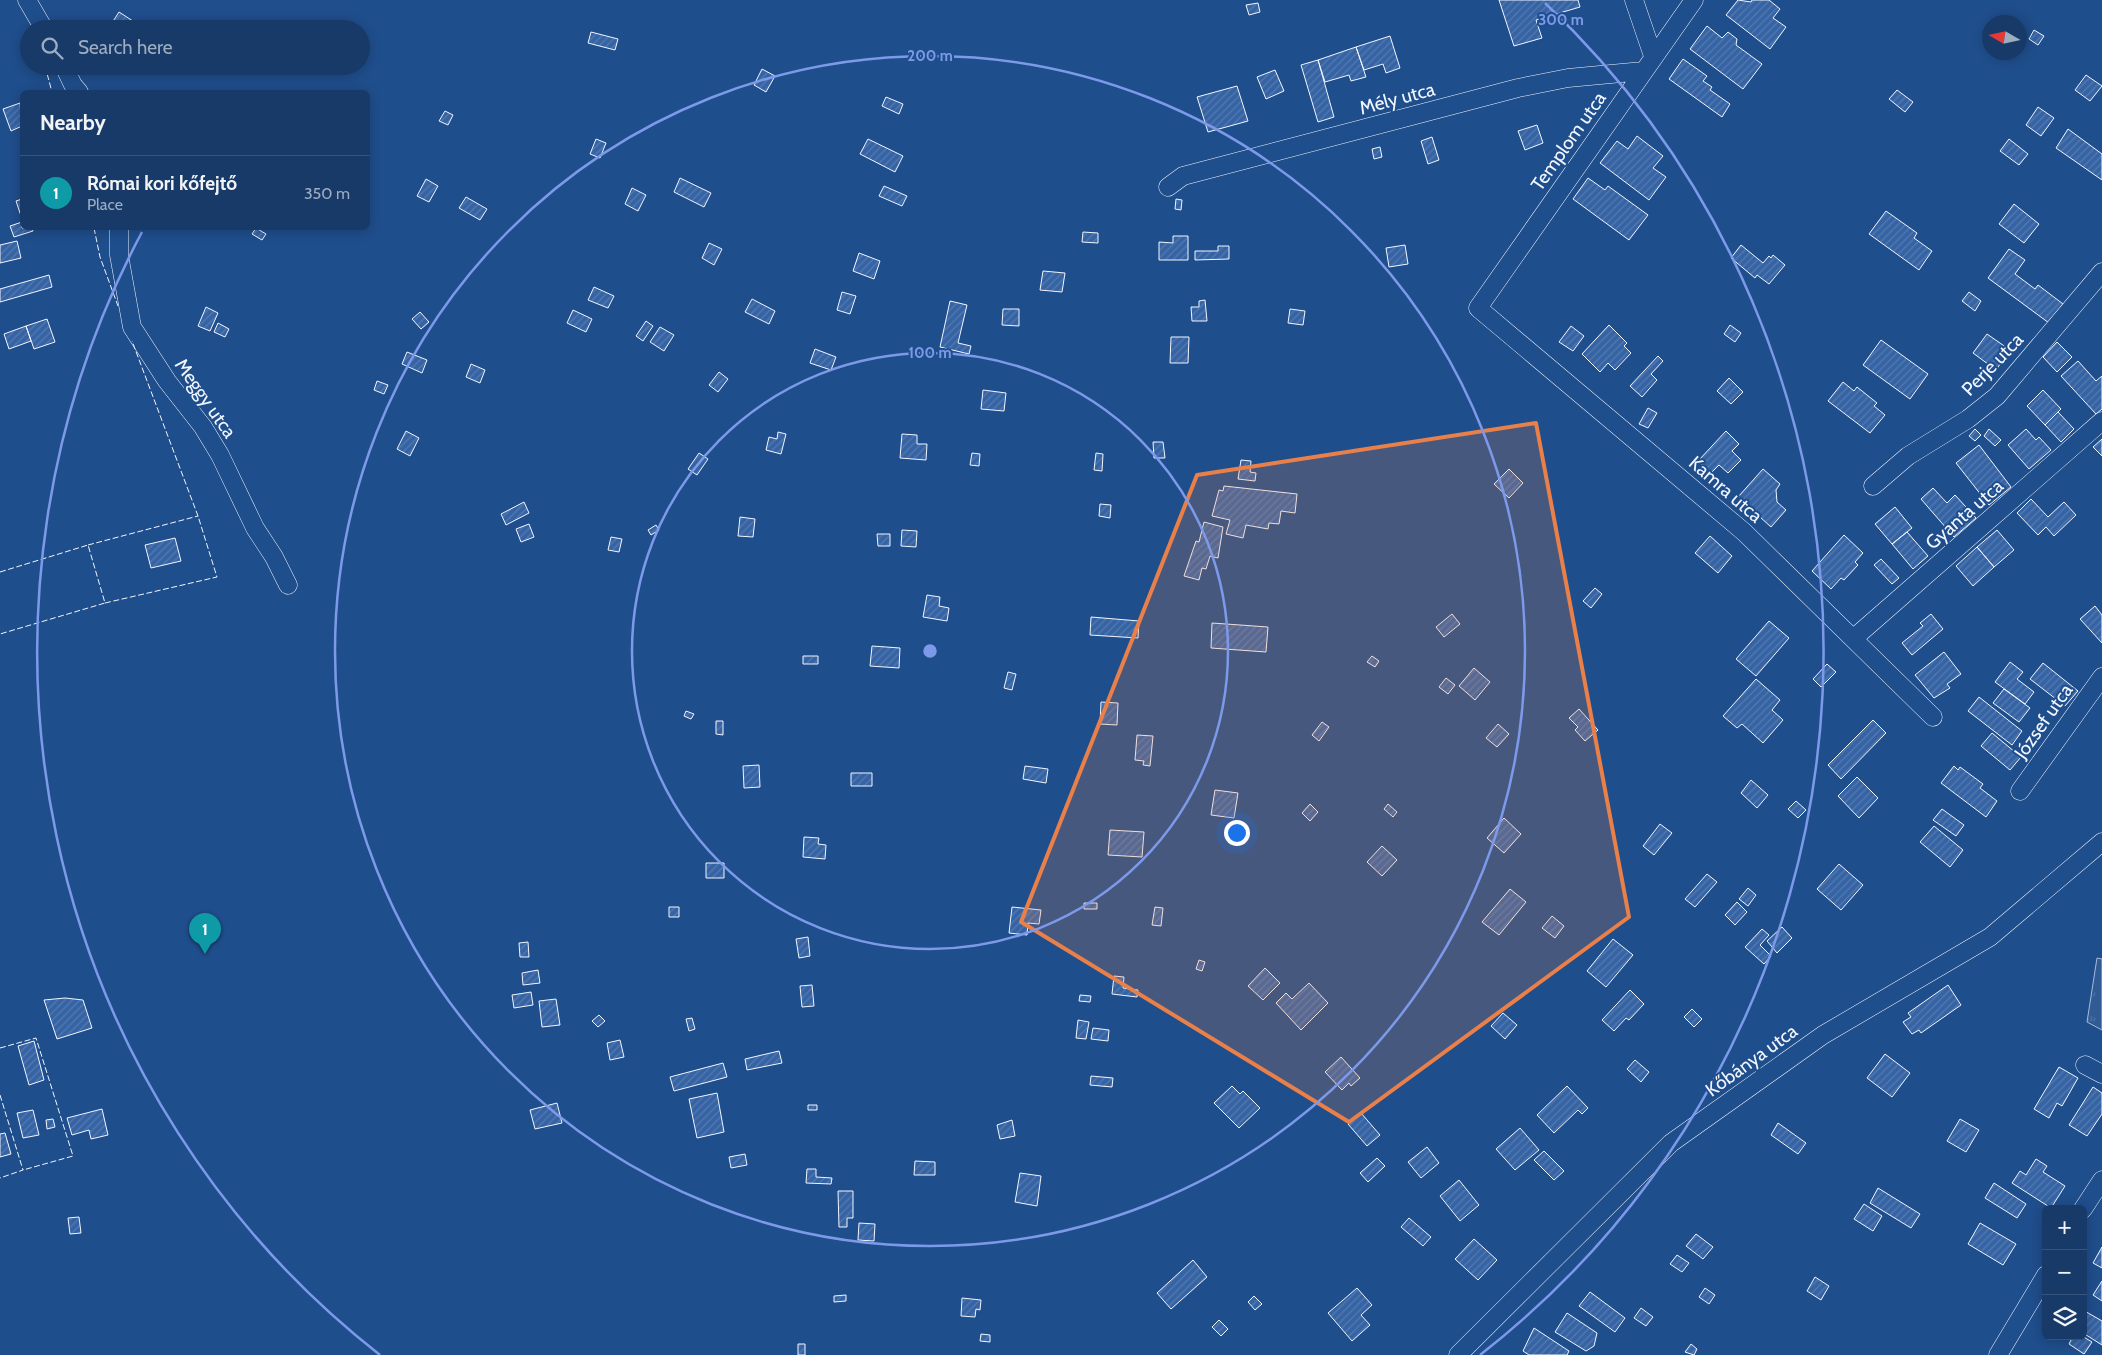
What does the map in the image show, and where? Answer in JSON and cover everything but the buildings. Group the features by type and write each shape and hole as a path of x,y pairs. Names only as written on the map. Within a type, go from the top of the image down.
{"street":[{"path":"27,0 39,20"},
{"path":"1634,0 1653,56"},
{"name":"Templom utca","path":"1478,308 1642,71 1694,0"},
{"name":"Mély utca","path":"1168,187 1183,176 1518,88 1568,78 1642,71"},
{"path":"68,75 72,85 77,90"},
{"name":"Meggy utca","path":"119,230 119,255 132,327 167,381 203,427 220,455 255,528 274,557 288,585"},
{"name":"Perje utca","path":"1873,486 1908,456 1968,419 1997,396 2102,272"},
{"name":"Kamra utca","path":"1478,308 1744,532 1933,717"},
{"name":"Gyanta utca","path":"1854,638 2102,421"},
{"name":"József utca","path":"2020,791 2102,678"},
{"name":"Kőbánya utca","path":"1458,1355 1671,1143 1823,1035 1990,937 2102,842"},
{"path":"2085,1064 2102,1074"},
{"path":"2086,1205 2102,1180"},
{"path":"1998,1355 2042,1281"}],"highlighted area":[{"path":"1536,423 1629,917 1349,1122 1021,922 1197,475"}],"green space":[{"path":"2097,958 2102,959 2102,1030 2087,1022"}],"fence":[{"path":"47,75 51,90"},
{"path":"94,230 100,257 118,306"},
{"path":"105,603 217,577 198,516 132,341"},
{"path":"88,545 198,516"},
{"path":"0,572 88,545 105,603 0,634"},
{"path":"0,1048 36,1038 73,1156 23,1170"},
{"path":"0,1095 23,1170 0,1178"}],"place":[{"name":"Római kori kőfejtő","path":"205,954"}]}
